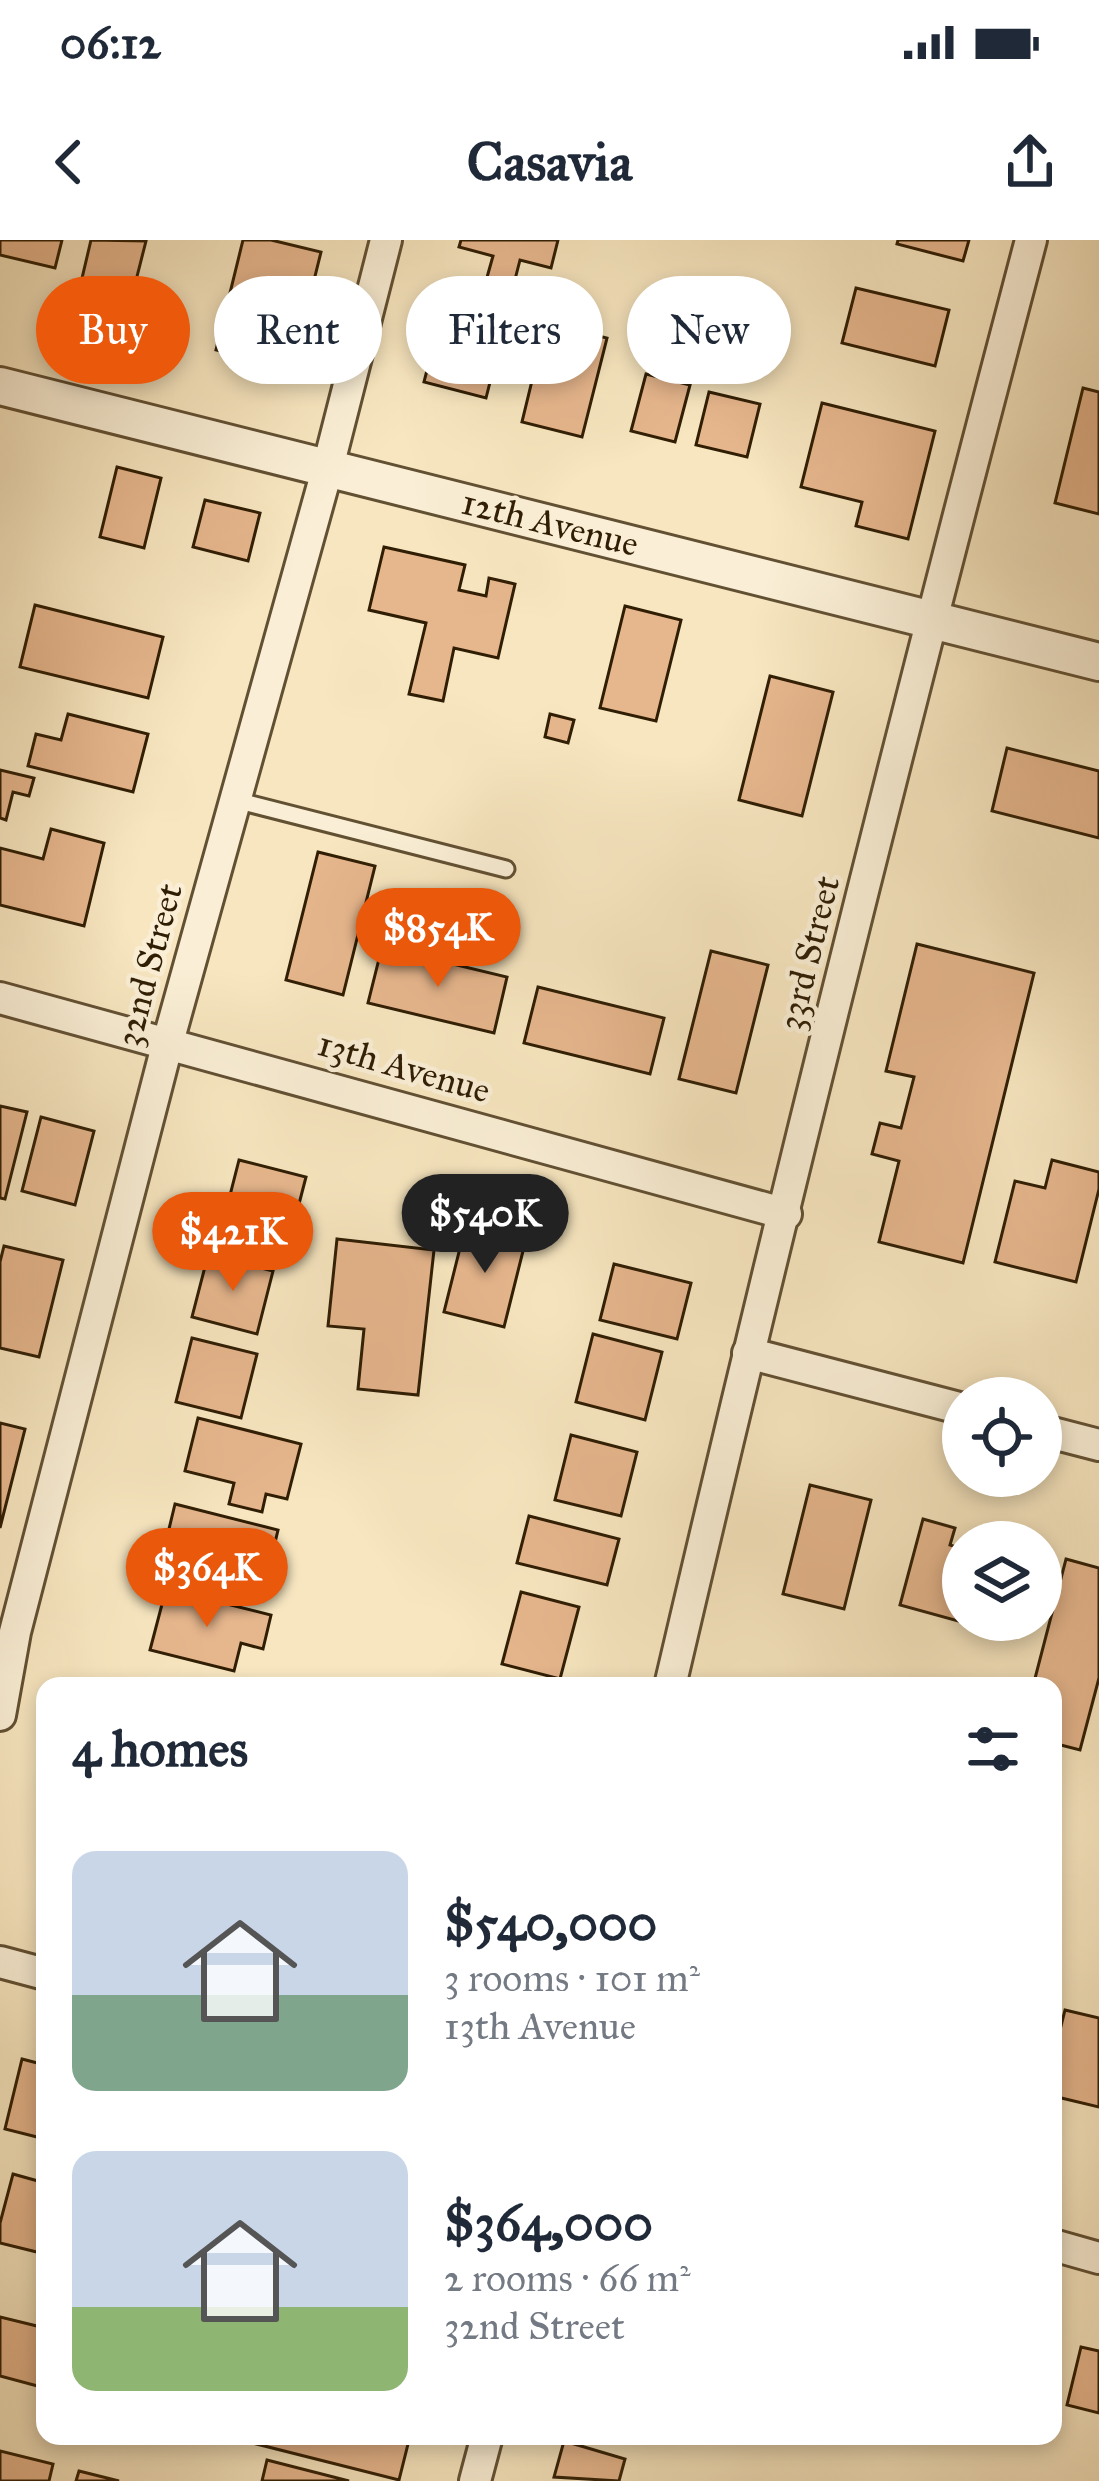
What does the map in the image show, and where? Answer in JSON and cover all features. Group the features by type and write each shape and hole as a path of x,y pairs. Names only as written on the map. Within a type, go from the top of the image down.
{"street":[{"name":"32nd Street","path":"0,1715 8,1630 328,467 386,240"},
{"name":"33rd Street","path":"672,1677 748,1353 1030,240"},
{"name":"12th Avenue","path":"0,386 1099,662"},
{"name":"13th Avenue","path":"0,998 786,1214"},
{"path":"748,1353 942,1404"},
{"path":"1062,1435 1099,1445"},
{"path":"0,1962 36,1972"},
{"path":"1062,2248 1099,2258"},
{"path":"475,2481 485,2445"}],"lane":[{"path":"236,800 506,869"}],"building":[{"path":"0,240 62,240 55,268 0,255"},
{"path":"91,240 146,241 137,276 83,276"},
{"path":"243,240 271,240 321,252 315,276 234,276"},
{"path":"461,240 558,240 551,268 520,260 516,276 487,276 493,256 459,247"},
{"path":"898,240 969,240 963,261 897,244"},
{"path":"856,288 949,310 935,366 842,343"},
{"path":"432,384 490,384 486,398"},
{"path":"531,384 595,384 582,437 522,422"},
{"path":"643,384 690,385 675,442 631,431"},
{"path":"1083,388 1099,392 1099,514 1055,503"},
{"path":"709,392 760,404 747,457 696,445"},
{"path":"822,403 935,431 908,539 856,526 862,502 801,487"},
{"path":"117,467 161,478 144,548 100,537"},
{"path":"205,500 260,513 248,561 193,547"},
{"path":"384,547 465,565 459,590 486,596 489,578 515,584 498,658 454,648 443,701 409,694 426,623 369,610"},
{"path":"35,605 163,637 148,698 20,667"},
{"path":"625,606 681,620 656,721 600,708"},
{"path":"770,676 833,692 802,816 739,800"},
{"path":"68,714 148,734 133,792 28,766 36,734 61,740"},
{"path":"550,714 574,720 568,743 545,737"},
{"path":"1007,748 1099,771 1099,838 992,811"},
{"path":"0,770 34,778 29,796 13,792 6,820 0,818"},
{"path":"51,829 104,843 84,926 0,905 0,848 43,859"},
{"path":"318,852 375,866 343,995 286,980"},
{"path":"917,944 1034,973 963,1263 879,1242 899,1161 872,1154 880,1123 901,1128 914,1077 886,1071"},
{"path":"382,947 507,977 494,1033 368,1003"},
{"path":"711,951 768,965 736,1093 679,1079"},
{"path":"538,987 664,1018 650,1074 524,1043"},
{"path":"0,1106 27,1112 5,1199 0,1198"},
{"path":"41,1117 94,1131 75,1205 22,1191"},
{"path":"239,1160 306,1177 292,1231 225,1215"},
{"path":"1052,1160 1099,1172 1076,1282 995,1262 1015,1181 1045,1188"},
{"path":"466,1224 526,1239 504,1327 444,1312"},
{"path":"337,1239 434,1250 418,1395 358,1389 364,1329 328,1326"},
{"path":"4,1246 63,1260 39,1357 0,1348"},
{"path":"208,1255 273,1271 257,1334 192,1317"},
{"path":"614,1264 691,1283 677,1339 600,1320"},
{"path":"593,1334 662,1352 645,1420 576,1402"},
{"path":"192,1338 257,1354 241,1418 176,1402"},
{"path":"198,1418 301,1444 287,1499 266,1494 262,1512 229,1504 234,1483 185,1471"},
{"path":"0,1423 25,1429 0,1528"},
{"path":"571,1435 637,1452 621,1516 555,1500"},
{"path":"810,1485 871,1500 844,1609 783,1594"},
{"path":"175,1504 278,1530 265,1584 162,1558"},
{"path":"529,1516 619,1539 607,1585 517,1563"},
{"path":"923,1519 942,1524 942,1617 900,1605"},
{"path":"1066,1559 1099,1568 1099,1678 1080,1750 1062,1745 1062,1677 1035,1677 1045,1641 1062,1641"},
{"path":"166,1589 271,1615 263,1649 241,1643 234,1671 150,1650"},
{"path":"521,1592 579,1607 561,1677 502,1664"},
{"path":"1065,2010 1099,2018 1099,2107 1062,2098"},
{"path":"22,2059 36,2063 36,2137 5,2129"},
{"path":"13,2174 36,2180 36,2252 0,2243 0,2223"},
{"path":"0,2317 36,2326 36,2386 0,2376"},
{"path":"1081,2347 1099,2351 1099,2413 1067,2405"},
{"path":"261,2445 408,2445 399,2480"},
{"path":"563,2445 625,2459 619,2481 554,2477"},
{"path":"0,2451 53,2464 49,2481 0,2481"},
{"path":"267,2460 349,2481 262,2481"},
{"path":"79,2471 119,2481 76,2481"}]}
